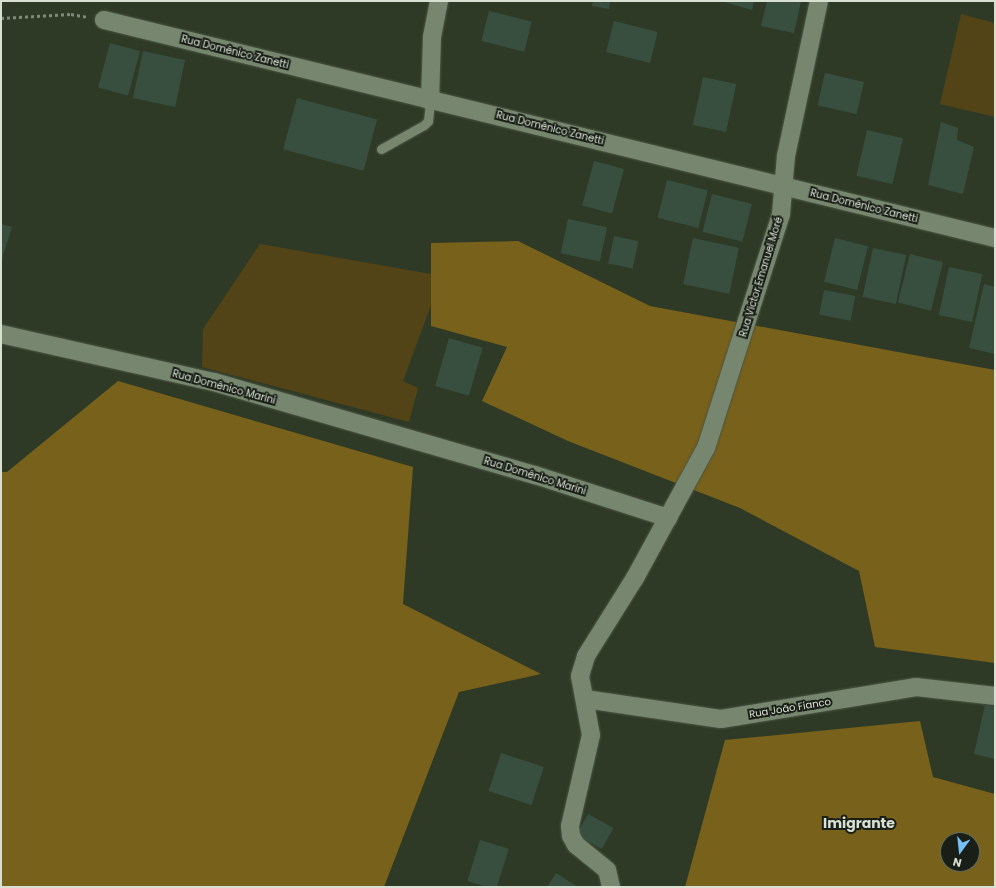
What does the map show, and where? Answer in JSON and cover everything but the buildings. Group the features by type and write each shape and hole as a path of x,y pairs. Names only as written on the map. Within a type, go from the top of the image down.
{"street":[{"path":"430,101 432,37 438,1"},
{"name":"Rua Victor Emanuel Moré","path":"668,518 706,448 781,214 782,186 819,1"},
{"name":"Rua Domênico Zanetti","path":"104,20 430,101 995,238"},
{"name":"Rua Domênico Marini","path":"1,334 214,382 535,476 668,518"},
{"path":"611,887 607,870 576,845 571,836 570,826 591,735 585,699 580,689 580,676 586,656 668,518"},
{"name":"Rua João Fianco","path":"585,699 721,719 916,687 995,696"}],"lane":[{"path":"381,148 428,121 430,101"}],"path":[{"path":"1,18 71,14 104,20"}],"shaded area":[{"path":"961,14 995,23 995,117 940,104"},
{"path":"518,241 650,306 995,370 995,663 875,647 859,571 740,508 568,441 482,401 507,347 431,326 431,243"},
{"path":"260,244 431,274 431,305 403,381 418,388 409,422 202,367 203,329"},
{"path":"118,381 413,467 403,604 541,674 459,692 384,887 1,887 1,472 7,472"},
{"path":"920,721 933,777 995,794 995,887 685,887 725,740"}],"district":[{"name":"Imigrante","path":"859,823"}]}
